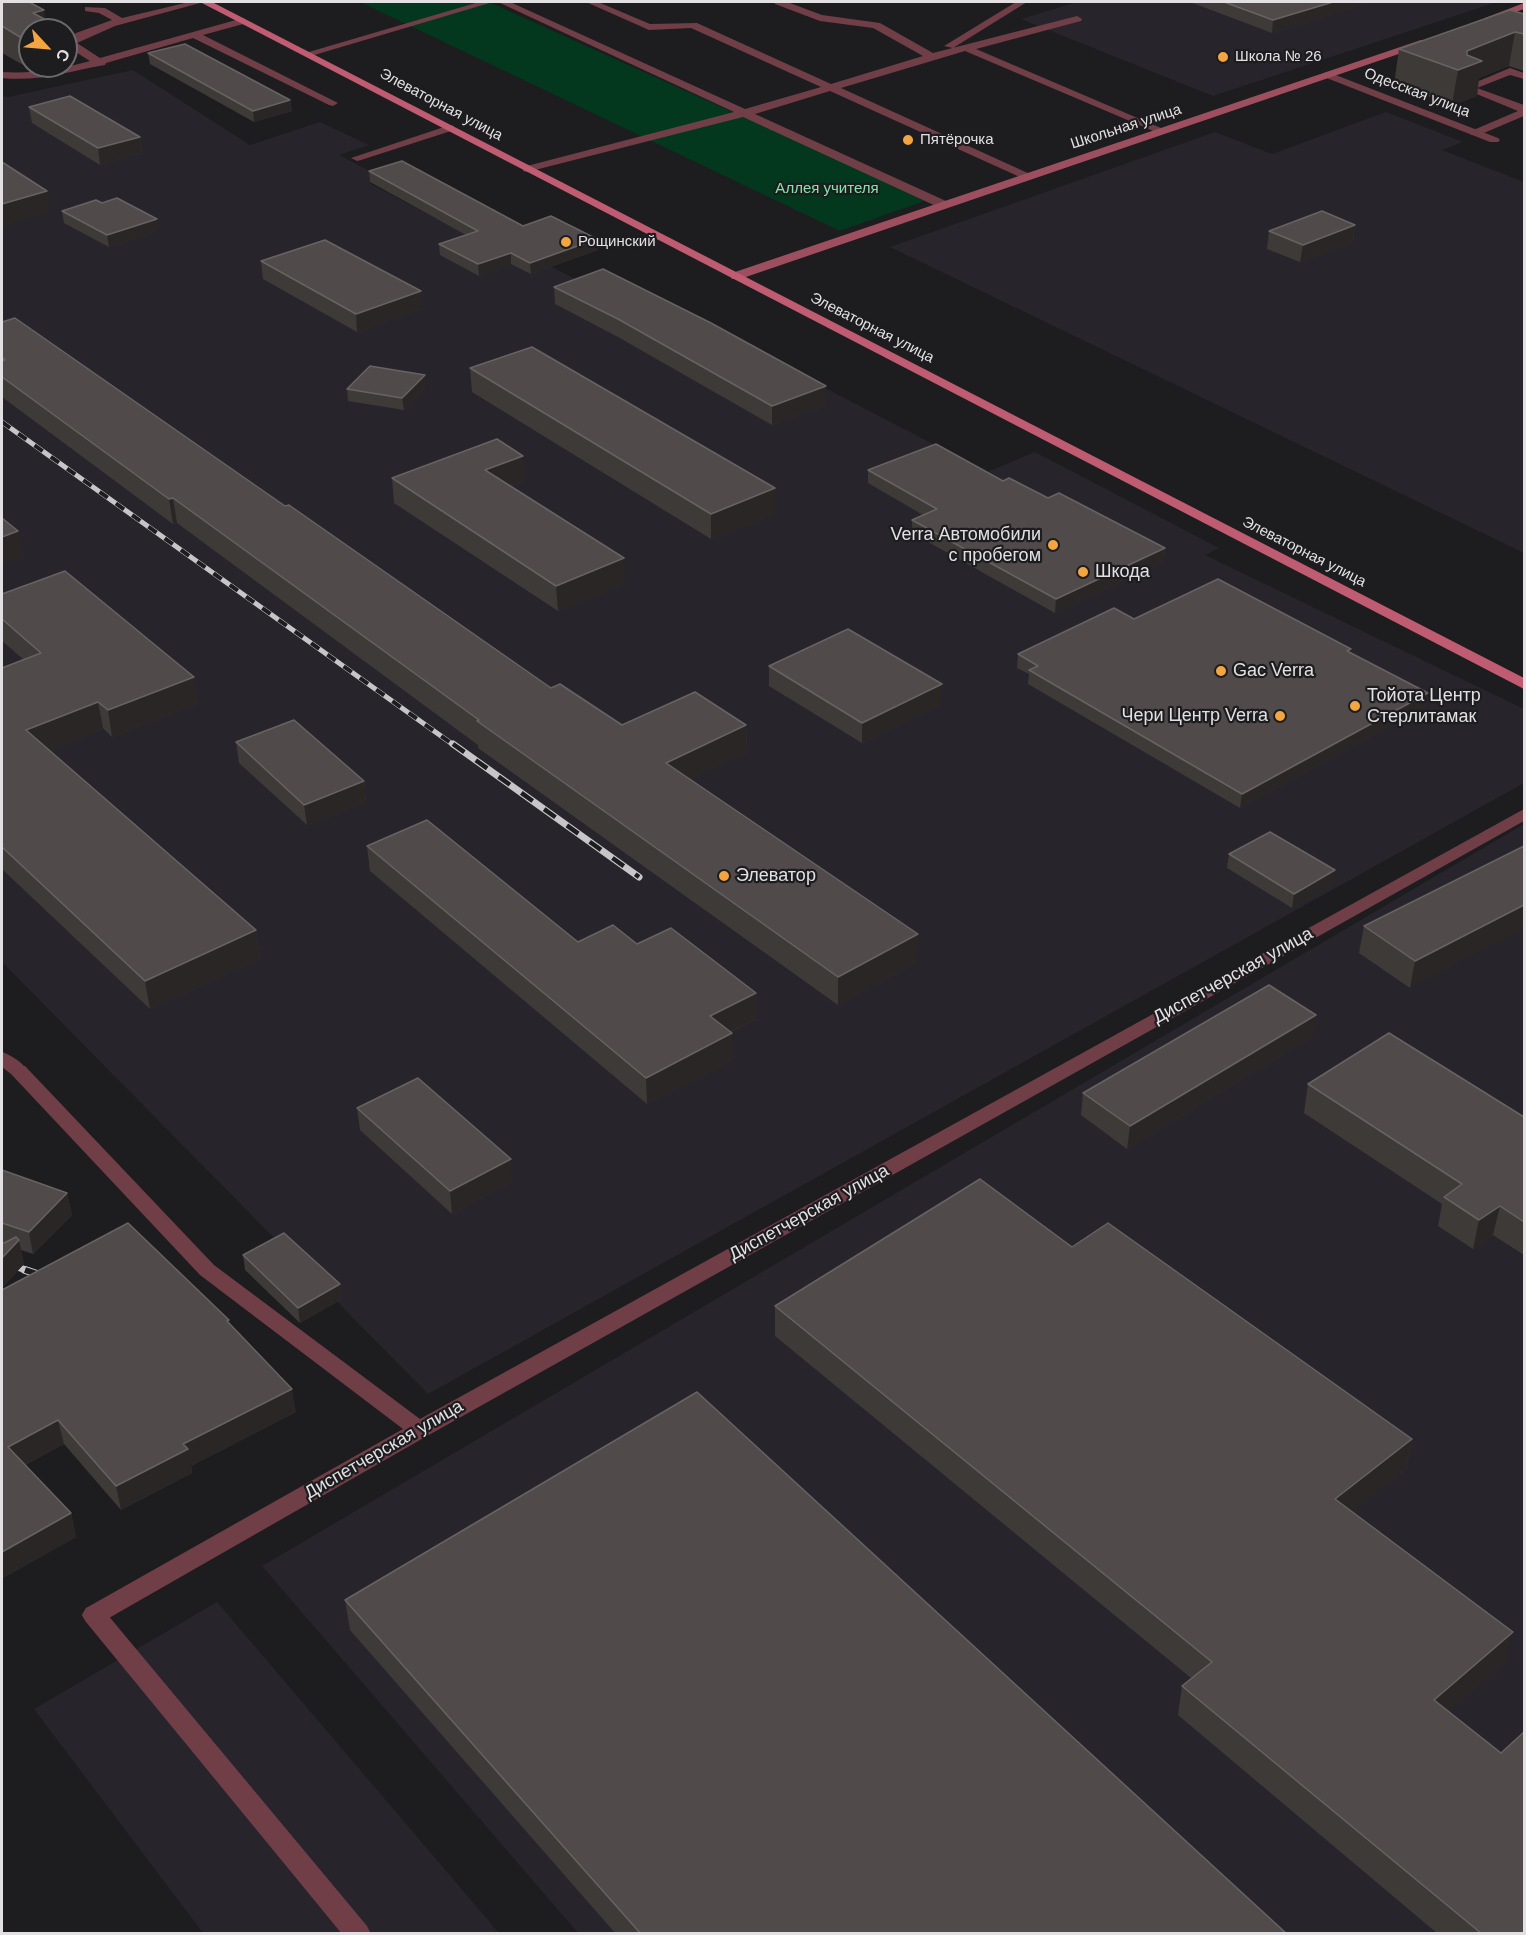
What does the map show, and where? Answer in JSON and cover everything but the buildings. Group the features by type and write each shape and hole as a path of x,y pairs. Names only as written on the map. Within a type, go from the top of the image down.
{"main road":[{"name":"Элеваторная улица","path":"205,2 1524,684"}],"street":[{"path":"101,63 71,42 83,34 199,2"},
{"path":"307,54 488,2"},
{"path":"503,2 942,204"},
{"path":"591,2 649,27 693,25 1026,176"},
{"path":"779,2 820,18 876,25 932,57"},
{"path":"932,57 1022,2"},
{"path":"1478,23 1524,6"},
{"path":"88,9 101,10 123,22"},
{"path":"527,169 745,113 932,57 1077,19"},
{"path":"2,75 26,78 58,74 243,21"},
{"path":"194,35 333,103"},
{"name":"Школьная улица","path":"736,276 942,204 1436,38"},
{"path":"966,48 1161,131"},
{"path":"1524,76 1510,71 1467,88 1524,110"},
{"name":"Одесская улица","path":"1328,75 1494,140"},
{"path":"1475,132 1524,110"},
{"path":"357,158 450,128"},
{"name":"Диспетчерская улица","path":"358,1934 94,1615 419,1430 1524,813"},
{"path":"10,1064 207,1270 419,1430"}],"shaded area":[{"name":"Школа № 26","path":"1077,2 1497,2 1213,96 1021,19"},
{"path":"133,70 250,145 320,122 369,145 339,155 383,178 369,183 437,219 450,215 587,285 615,279 987,472 1035,452 1219,548 1205,555 1524,709 1524,783 428,1394 2,962 2,96 8,97"},
{"path":"1386,112 1463,142 1442,150 1524,182 1524,553 890,247 1215,132 1272,154"},
{"path":"1524,824 1524,1933 578,1933 262,1566"},
{"path":"217,1602 499,1933 203,1933 34,1709"}],"green space":[{"name":"Аллея учителя","path":"360,2 489,2 927,200 840,231"}],"railway":[{"path":"2,422 455,746"},
{"path":"453,744 639,877"},
{"path":"2,1262 29,1271"},
{"path":"25,1270 46,1277"}],"place":[{"name":"Школа № 26","path":"1223,57"},
{"name":"Пятёрочка","path":"908,140"},
{"name":"Рощинский","path":"566,242"},
{"name":"Verra Автомобили с пробегом","path":"1053,545"},
{"name":"Шкода","path":"1083,572"},
{"name":"Gac Verra","path":"1221,671"},
{"name":"Тойота Центр Стерлитамак","path":"1355,706"},
{"name":"Чери Центр Verra","path":"1280,716"},
{"name":"Элеватор","path":"724,876"}]}
